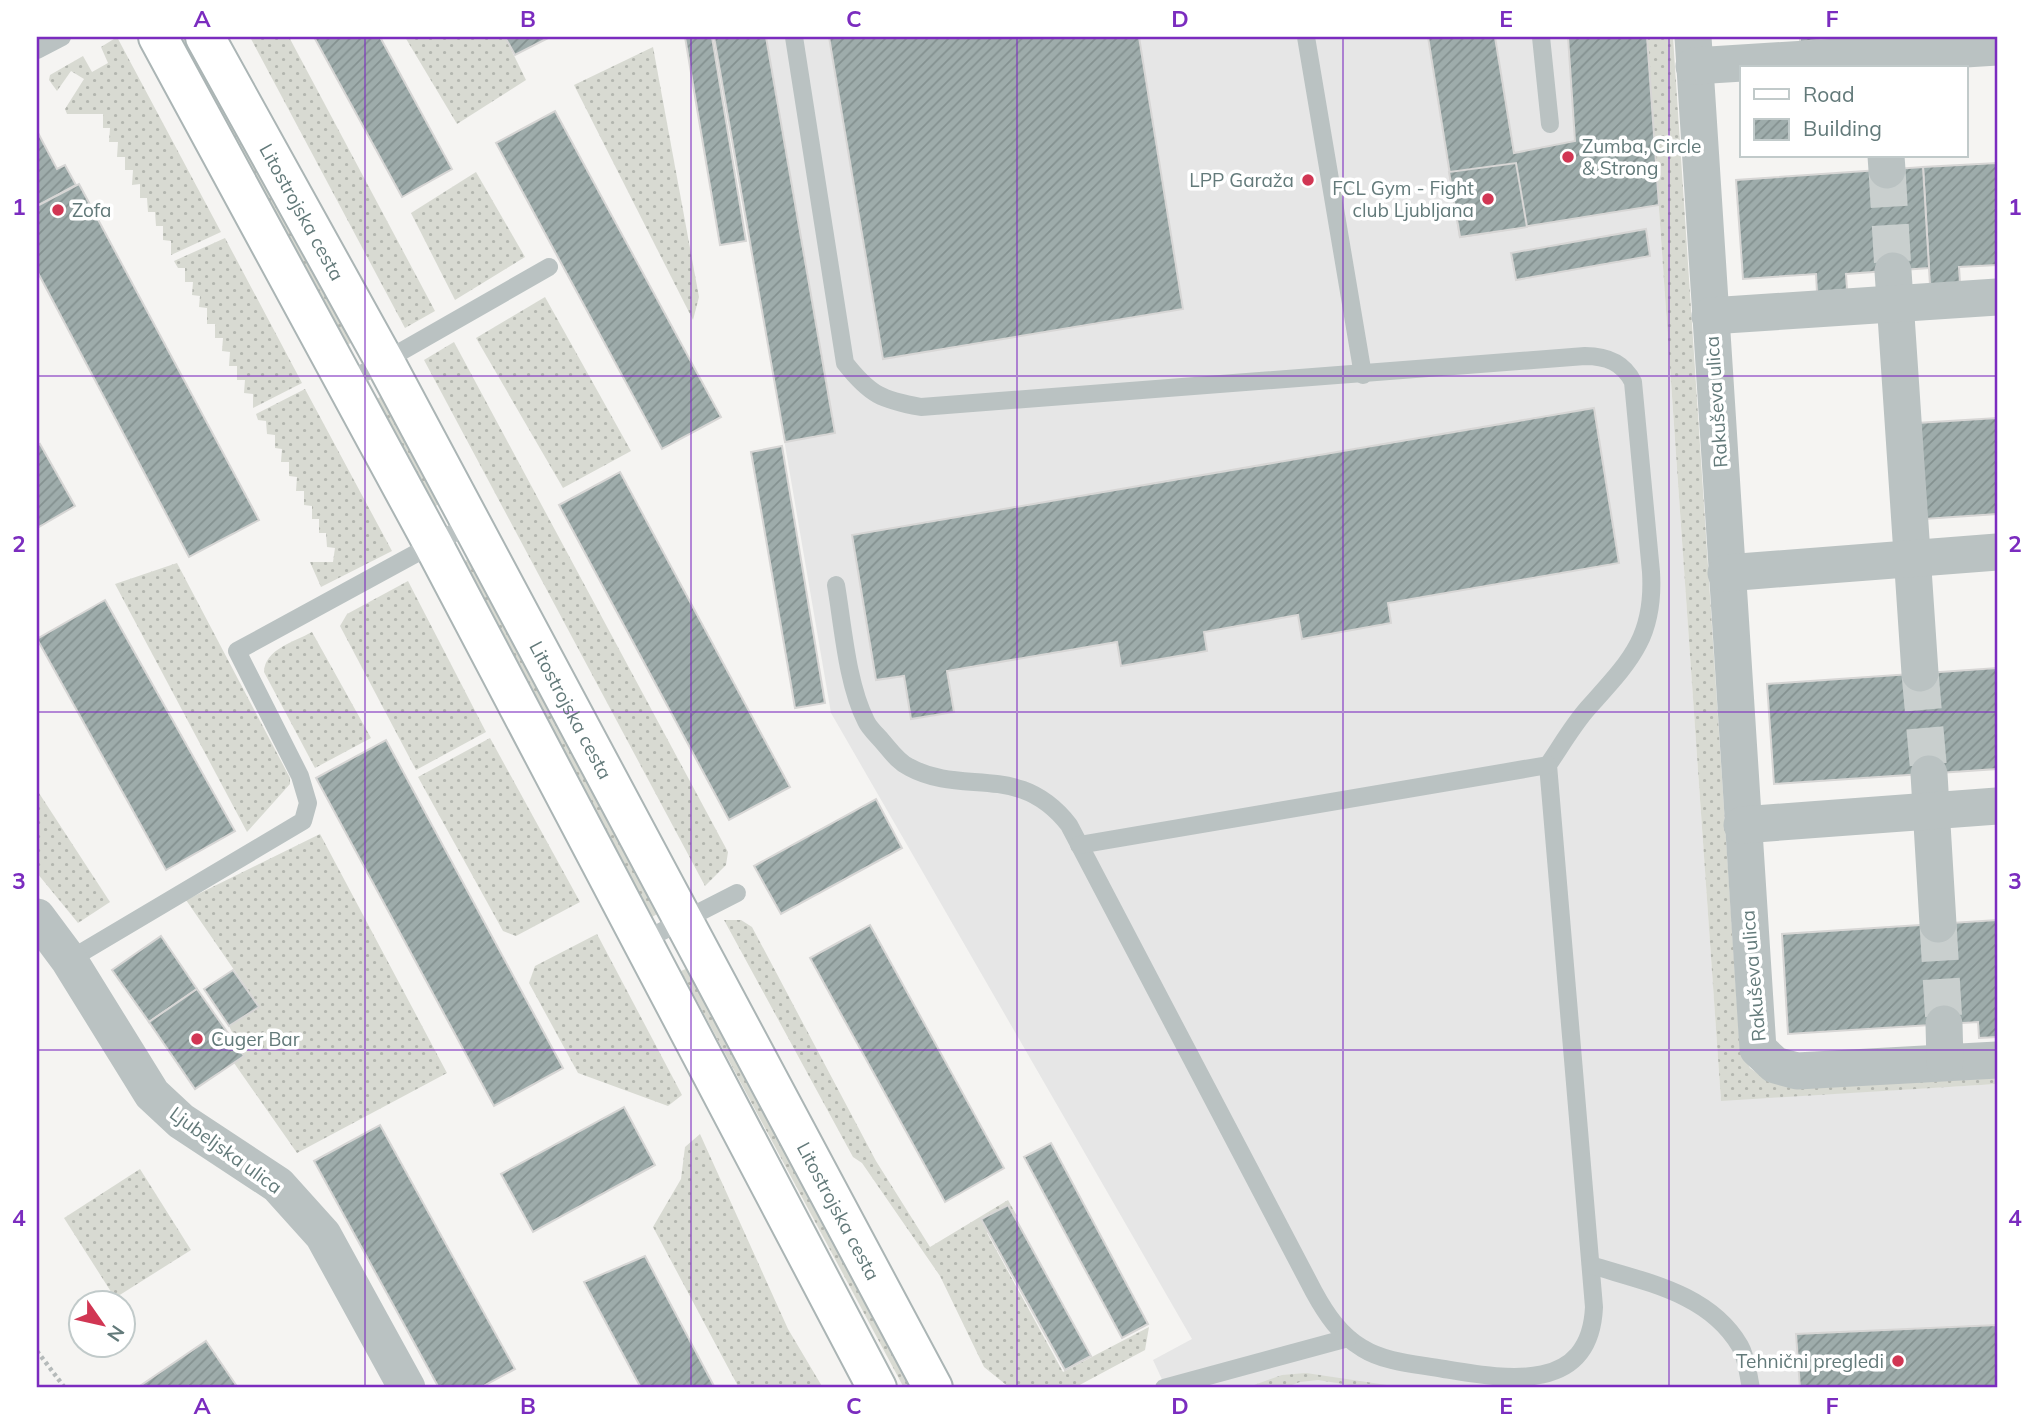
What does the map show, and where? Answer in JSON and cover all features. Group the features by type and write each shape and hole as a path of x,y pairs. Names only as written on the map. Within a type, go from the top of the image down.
{"main road":[{"path":"158,37 433,544 877,1388"},
{"name":"Litostrojska cesta","path":"205,37 385,362 933,1388"}],"street":[{"name":"Rakuševa ulica","path":"1978,44 1883,53 1694,51 1755,1040 1762,1055 1775,1065 1797,1071 1997,1060"},
{"name":"Rakuševa ulica","path":"1710,316 1894,287 1997,297"},
{"path":"1894,287 1920,673"},
{"path":"1726,573 1997,552"},
{"path":"1929,774 1938,924"},
{"path":"1742,825 1997,806"},
{"name":"Ljubeljska ulica","path":"37,917 69,960 152,1094 181,1121 278,1185 323,1235 408,1388"},
{"path":"1944,1024 1945,1062"}],"lane":[{"path":"37,50 62,37"},
{"path":"794,37 845,363 862,385 886,401 921,407 1593,356 1619,364 1633,382 1653,593 1647,628 1632,658 1581,717 1548,765 1591,1265 1593,1325 1587,1342 1563,1367 1530,1379 1495,1378 1395,1361 1370,1352 1348,1338 1328,1316 1314,1292 1060,813 1035,796 999,783 925,774 906,766 891,752 866,721 854,685 836,586"},
{"path":"1306,37 1363,375"},
{"path":"1541,37 1550,124"},
{"path":"346,383 549,267"},
{"path":"69,960 303,821 308,803 300,776 237,652 470,524"},
{"path":"1079,845 1548,765"},
{"path":"643,941 737,893"},
{"path":"1591,1265 1687,1296 1714,1316 1741,1347 1751,1388"},
{"path":"1164,1388 1348,1338"}],"path":[{"path":"37,1351 65,1388"}],"shaded area":[{"path":"117,37 221,232 171,255 171,241 163,240 163,226 156,226 155,212 148,212 147,198 140,198 140,184 132,185 133,170 125,170 125,157 117,157 118,142 109,142 110,128 103,128 103,114 67,114 65,109 84,79 71,71 57,91 49,80 50,75 83,56 92,72 108,63 101,47"},
{"path":"181,37 189,37 352,342 346,346"},
{"path":"250,37 289,37 435,311 405,328"},
{"path":"405,37 505,37 526,80 457,124"},
{"path":"715,37 1647,37 1721,1100 1997,1084 1997,1388 1166,1388 1153,1360 1192,1339 831,713"},
{"path":"1647,37 1673,37 1740,1049 1750,1068 1764,1078 1997,1073 1997,1084 1721,1101"},
{"path":"653,47 699,297 693,320 574,85"},
{"path":"476,172 525,257 455,300 411,213"},
{"path":"225,238 302,383 253,408 253,394 244,393 245,380 237,380 237,366 229,366 230,352 222,351 223,338 215,338 215,324 207,324 207,308 199,307 200,296 192,295 193,282 185,282 185,268 178,268 174,261"},
{"path":"545,297 631,451 563,488 476,338"},
{"path":"454,342 728,852 726,865 705,886 424,360"},
{"path":"305,389 392,551 321,587 310,562 333,562 335,548 327,547 326,533 319,533 319,519 312,519 312,506 304,505 304,491 296,491 297,477 289,476 289,462 281,462 282,449 275,448 275,435 267,434 266,421 258,420 256,414"},
{"path":"382,396 439,504 432,508 375,400"},
{"path":"469,559 659,913 652,917 462,562"},
{"path":"177,563 290,778 290,784 247,832 115,584"},
{"path":"408,581 486,732 416,770 340,626 347,614"},
{"path":"312,632 371,738 315,768 264,672 269,657 275,652"},
{"path":"490,738 580,902 516,936 503,931 418,777"},
{"path":"37,790 110,902 78,923 37,873"},
{"path":"320,834 447,1073 297,1153 234,1063 244,1056 229,1026 259,1006 186,900"},
{"path":"724,920 741,920 752,927 876,1161 930,1247 1008,1200 1017,1216 987,1233 1063,1372 1149,1327 1145,1350 1074,1388 1010,1388 984,1367 940,1276 862,1163 853,1157"},
{"path":"597,934 682,1095 668,1106 578,1073 529,983 535,966"},
{"path":"688,968 913,1388 904,1388 681,971"},
{"path":"700,1134 788,1329 823,1388 739,1388 653,1227 681,1179 685,1147"},
{"path":"140,1169 191,1250 131,1288 109,1288 64,1218"},
{"path":"1306,1373 1407,1388 1368,1388 1318,1380 1300,1382 1284,1388 1246,1388 1282,1375"}],"building":[{"path":"314,37 380,37 452,169 402,197"},
{"path":"505,37 550,37 515,55"},
{"path":"685,37 712,37 746,241 720,245"},
{"path":"714,37 766,37 835,433 785,442"},
{"path":"829,37 1139,37 1183,309 883,359"},
{"path":"1428,37 1495,37 1514,153 1575,141 1568,37 1647,37 1659,205 1460,237"},
{"path":"1800,37 1831,37 1831,39 1800,42"},
{"path":"555,111 721,417 662,449 496,143"},
{"path":"37,131 57,169 65,165 76,185 37,206"},
{"name":"FCL Gym - Fight club Ljubljana","path":"1516,163 1527,227 1460,237 1449,172"},
{"path":"1997,163 1997,265 1959,267 1960,283 1930,285 1923,167"},
{"path":"1923,167 1929,268 1846,274 1847,290 1817,292 1816,274 1743,279 1736,180"},
{"path":"79,184 259,520 189,557 37,271 37,206"},
{"path":"1646,229 1650,256 1516,280 1511,253"},
{"path":"1594,408 1619,563 1388,603 1391,623 1302,639 1298,615 1204,632 1207,651 1121,666 1117,642 947,671 954,712 911,719 904,676 876,680 852,535"},
{"path":"1997,418 1997,514 1924,519 1917,423"},
{"path":"40,444 75,506 37,528 37,446"},
{"path":"782,446 825,703 795,708 751,452"},
{"path":"620,472 790,787 729,820 559,505"},
{"path":"105,600 235,831 166,870 37,639"},
{"path":"1997,668 1997,769 1774,784 1767,684"},
{"path":"386,740 563,1068 494,1106 316,778"},
{"path":"876,799 902,848 781,914 754,866"},
{"path":"1997,920 1997,1037 1979,1038 1978,1022 1788,1034 1782,934"},
{"path":"870,925 1004,1168 945,1202 810,958"},
{"path":"161,936 197,989 149,1022 112,970"},
{"path":"233,970 259,1007 229,1026 204,989"},
{"name":"Cuger Bar","path":"197,989 244,1056 195,1089 149,1022"},
{"path":"624,1107 655,1165 533,1232 501,1174"},
{"path":"380,1125 515,1369 480,1388 439,1388 314,1161"},
{"path":"1051,1143 1148,1324 1122,1338 1024,1157"},
{"path":"1008,1205 1091,1356 1065,1370 981,1219"},
{"path":"645,1256 715,1388 641,1388 584,1282"},
{"name":"Tehnični pregledi","path":"1997,1325 1997,1388 1800,1388 1796,1334"},
{"path":"206,1341 238,1388 137,1388"}],"tunnel":[{"path":"1887,170 1893,271"},
{"path":"1920,673 1929,774"},
{"path":"1938,924 1944,1024"}],"place":[{"name":"Zumba, Circle & Strong","path":"1568,157"},
{"name":"LPP Garaža","path":"1308,180"},
{"name":"FCL Gym - Fight club Ljubljana","path":"1488,199"},
{"name":"Zofa","path":"58,210"},
{"name":"Cuger Bar","path":"197,1039"},
{"name":"Tehnični pregledi","path":"1898,1361"}]}
